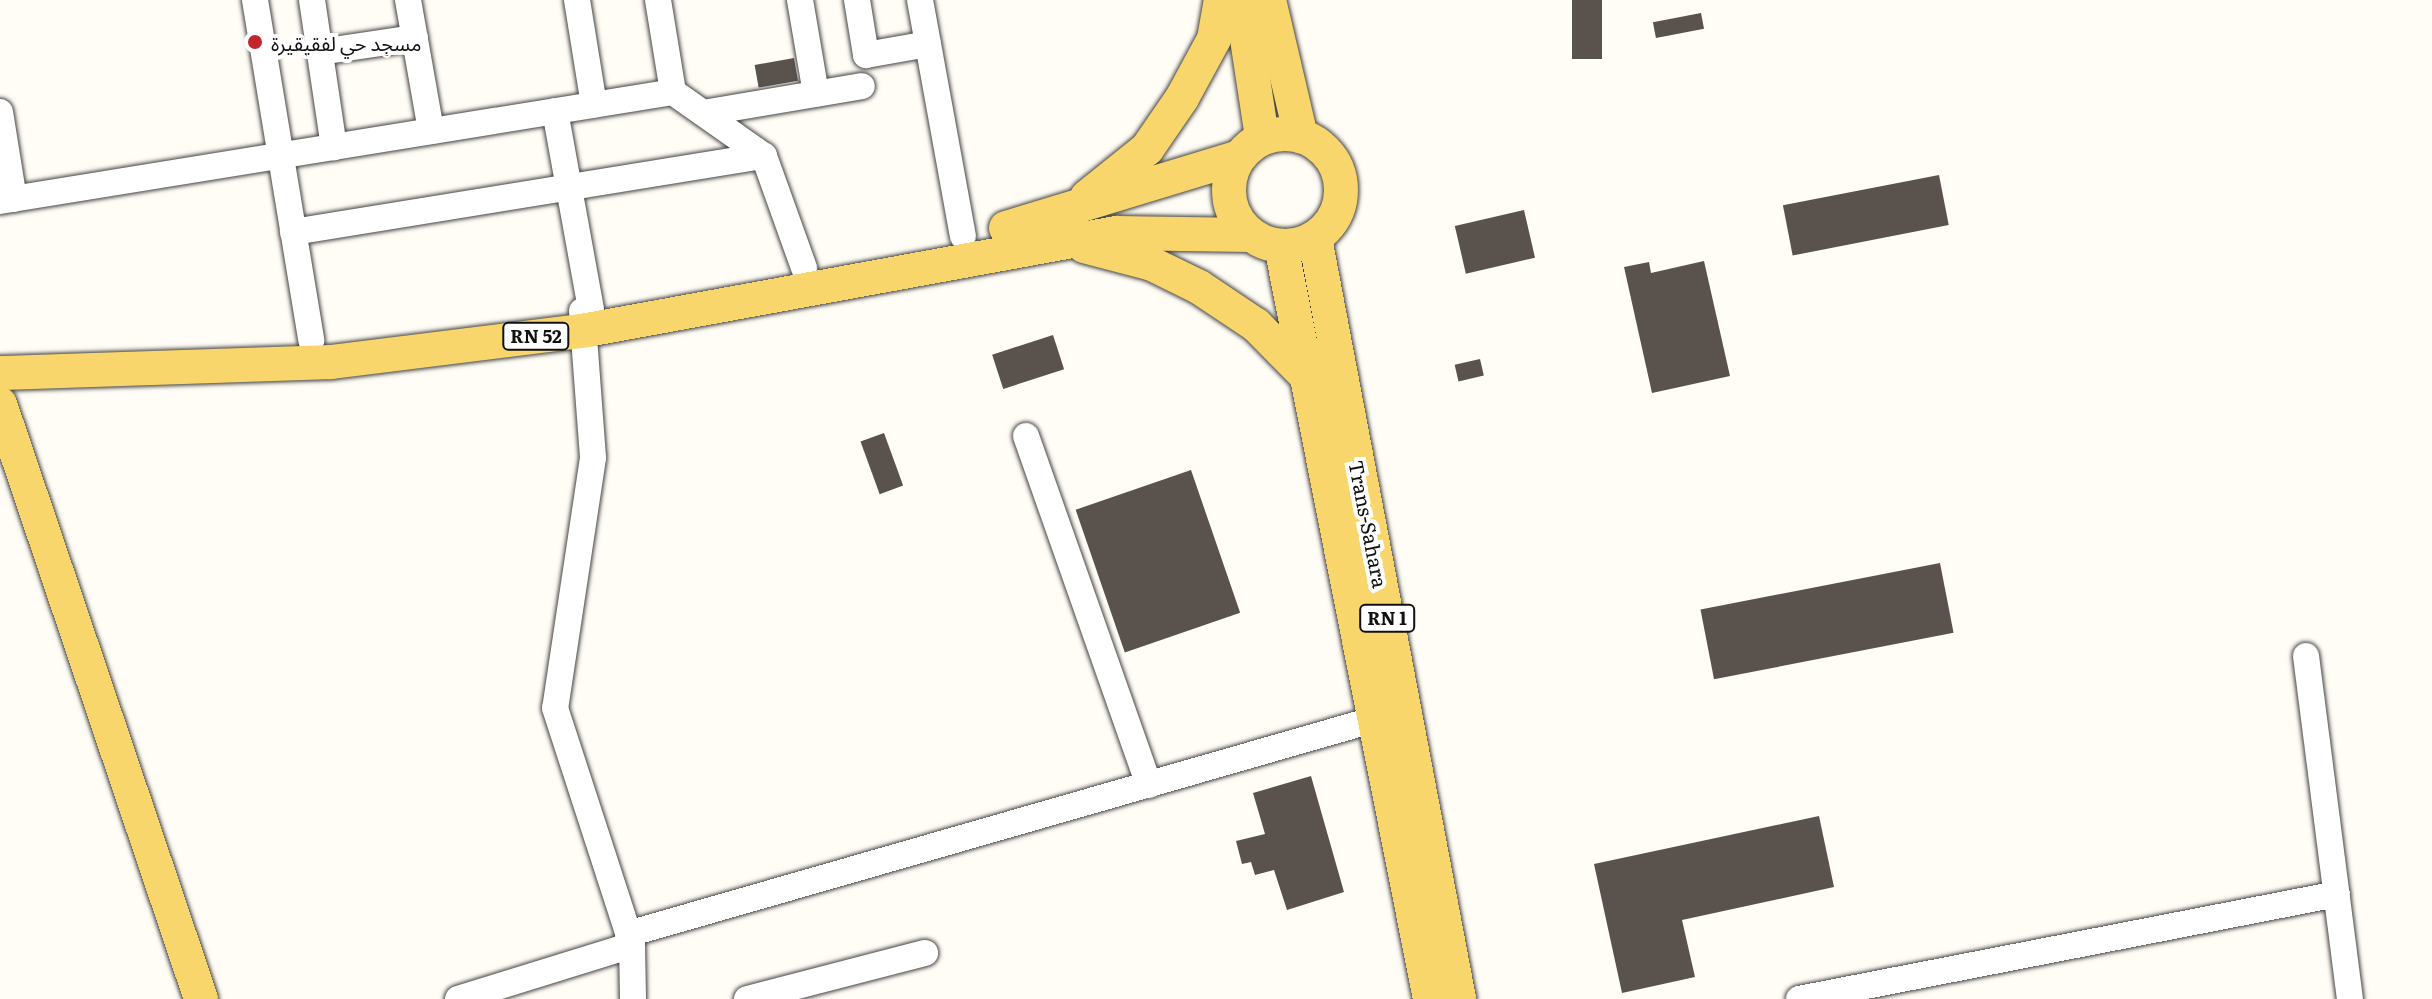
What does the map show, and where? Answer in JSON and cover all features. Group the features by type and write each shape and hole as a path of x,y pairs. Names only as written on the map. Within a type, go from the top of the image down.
{"main road":[{"path":"1056,230 1147,149 1214,39 1221,0"},
{"path":"1241,0 1250,148 1228,189 1266,240"},
{"path":"1056,230 1266,240 1315,238 1338,210 1339,174 1324,151 1301,136 1269,0"},
{"path":"1056,230 1250,148 1301,136"},
{"path":"1056,230 1152,264 1199,287 1256,325 1312,382"},
{"name":"RN 52","path":"0,351 311,340 587,317 963,236 1056,230"},
{"name":"RN 52","path":"0,373 331,362 1056,230"},
{"name":"Trans-Sahara","path":"1315,238 1459,999"},
{"name":"Trans-Sahara","path":"1266,240 1312,382 1430,999"},
{"path":"0,404 201,999"},
{"path":"0,462 180,999"}],"street":[{"path":"255,0 311,340"},
{"path":"312,0 334,147"},
{"path":"408,0 431,131"},
{"path":"577,0 594,105"},
{"path":"658,0 673,92"},
{"path":"800,0 816,94"},
{"path":"857,0 866,55 928,44"},
{"path":"920,0 963,236"},
{"path":"320,52 415,38"},
{"path":"703,113 862,86"},
{"path":"0,112 7,200 673,92 764,156 804,268"},
{"path":"555,111 587,317 593,458 555,708 630,940 633,999"},
{"path":"293,232 764,156"},
{"path":"1026,436 1149,785"},
{"path":"2306,656 2350,999"},
{"path":"458,999 630,940 1376,719"},
{"path":"1799,999 2337,894"},
{"path":"747,999 925,953"}],"building":[{"path":"1572,0 1602,0 1602,59 1572,59"},
{"path":"1701,13 1704,29 1656,38 1653,22"},
{"path":"794,58 798,81 759,88 755,65"},
{"path":"1939,175 1949,225 1793,255 1783,205"},
{"path":"1524,210 1535,258 1466,274 1455,226"},
{"path":"1704,261 1730,376 1652,393 1624,267 1649,262 1651,273"},
{"path":"1053,335 1064,369 1003,389 992,355"},
{"path":"1480,359 1484,376 1458,381 1455,365"},
{"path":"884,433 903,486 880,494 861,442"},
{"path":"1191,470 1240,613 1125,652 1076,510"},
{"path":"1940,563 1954,633 1714,679 1700,610"},
{"path":"1311,776 1344,892 1287,910 1274,870 1255,875 1251,862 1242,864 1236,841 1265,834 1253,793"},
{"path":"1819,816 1834,887 1682,920 1695,977 1622,993 1594,864"}],"place":[{"name":"مسجد حي لفقيقيرة","path":"255,42"}]}
